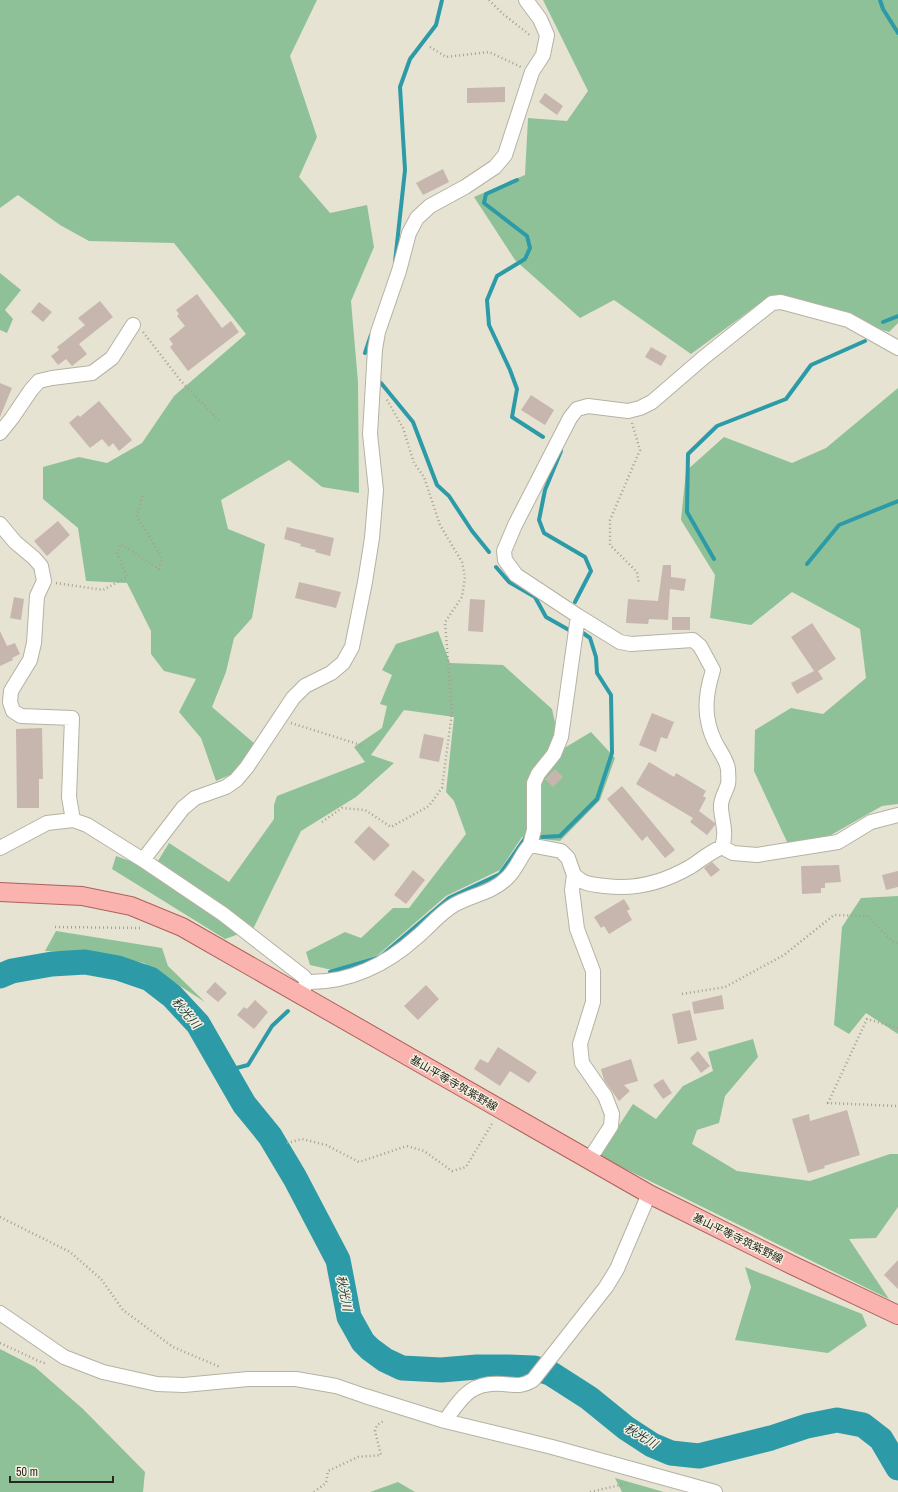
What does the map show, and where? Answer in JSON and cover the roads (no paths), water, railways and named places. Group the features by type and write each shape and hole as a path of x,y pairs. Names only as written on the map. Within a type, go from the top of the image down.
{"main road":[{"name":"基山平等寺筑紫野線","path":"0,892 82,896 131,906 182,927 303,988 501,1110 649,1194 794,1266 898,1315"}],"street":[{"path":"143,860 183,808 195,798 226,786 236,780 247,767 293,698 304,686 331,672 342,662 352,647 366,582 372,538 376,490 370,434 374,349 378,332 409,234 417,218 430,206 465,187 495,167 505,155 532,72 543,55 547,35 540,19 526,0"},
{"path":"574,875 582,882 620,888 640,886 665,879 684,870 709,853 722,847 725,838 721,806 722,798 729,784 728,768 710,730 706,711 707,690 712,670 700,646 693,640 631,644 620,642 516,575 505,560 504,551 515,525 570,418 577,409 588,406 628,411 640,408 652,402 703,358 772,303 781,302 848,320 898,348"},
{"path":"0,433 31,390 39,382 52,378 92,373 112,358 132,325"},
{"path":"0,524 15,542 41,566 44,581 37,596 34,643 30,660 11,691 10,702 13,710 21,716 72,718 69,797 73,820"},
{"path":"0,848 47,822 73,820 87,825 143,860 253,937 304,977 303,988 360,973 387,960 407,946 452,906 492,889 508,877 530,845 534,830 534,783 538,774 554,754 561,737 578,616"},
{"path":"722,847 733,852 757,855 838,842 871,822 898,816"},
{"path":"530,845 561,851 568,858 574,875 572,890 577,929 593,970 593,1002 580,1044 582,1063 605,1096 612,1114 611,1126 589,1160"},
{"path":"445,1421 460,1400 476,1386 493,1383 523,1386 533,1380 606,1287 617,1269 649,1194"},
{"path":"0,1313 64,1357 103,1372 157,1384 184,1385 248,1379 296,1379 336,1386 445,1421 552,1447 715,1492"}],"waterway":[{"path":"395,262 405,170 400,87 410,59 436,25 442,0"},
{"path":"880,0 883,9 898,33"},
{"path":"517,180 486,194 484,203 527,236 530,248 525,259 497,276 487,300 489,325 510,370 517,389 512,417 543,437"},
{"path":"883,322 898,316"},
{"path":"365,353 371,335"},
{"path":"714,559 687,512 688,454 717,426 786,399 811,365 865,341"},
{"path":"381,383 413,422 437,485 449,496 472,531 489,552"},
{"path":"561,451 545,490 539,520 544,533 585,557 591,571 575,602"},
{"path":"807,564 839,525 898,501"},
{"path":"496,567 509,582 535,597 546,617 569,630"},
{"path":"542,837 560,836 597,799 612,753 611,695 597,673 596,657 590,638 583,633"},
{"path":"330,972 380,957 449,898 500,874 526,837"},
{"name":"秋光川","path":"0,976 12,971 52,964 85,962 118,968 150,979 172,996 198,1024 244,1104 270,1136 295,1178 338,1260 349,1317 363,1342 385,1360 402,1368 441,1370 477,1367 508,1367 534,1368 550,1373 589,1398 626,1428 652,1445 671,1453 699,1456 771,1438 807,1426 837,1420 863,1425 881,1439 898,1468"},
{"path":"225,1071 248,1065 272,1026 288,1011"}]}
